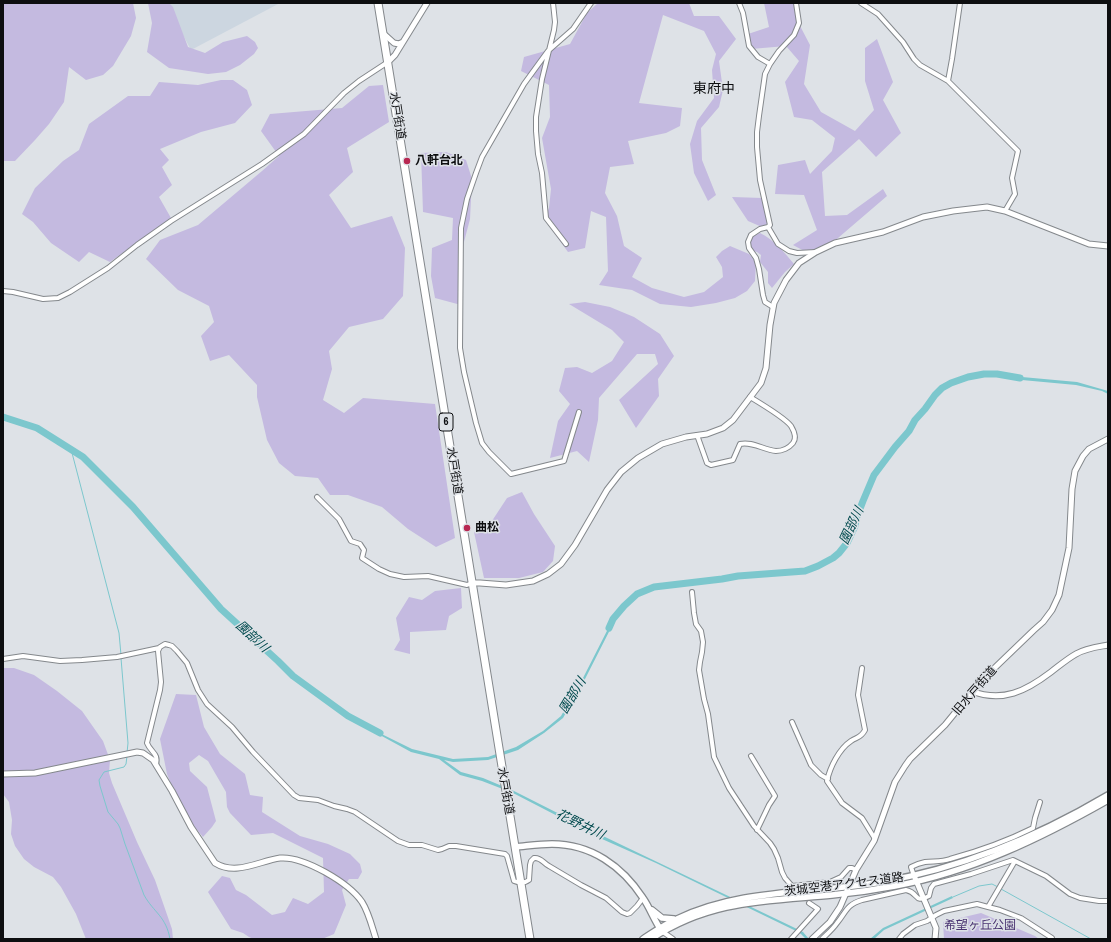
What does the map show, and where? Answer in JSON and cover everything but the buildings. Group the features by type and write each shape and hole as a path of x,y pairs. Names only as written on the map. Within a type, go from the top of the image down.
{"highway":[{"name":"水戸街道","path":"378,3 500,762 530,939"}],"main road":[{"name":"茨城空港アクセス道路","path":"652,939 676,919 704,908 741,898 787,892 848,887 881,882 914,876 976,858 1038,833 1108,795"},
{"name":"茨城空港アクセス道路","path":"643,939 706,912 729,906 748,902 846,894 874,890 916,882 947,873 1008,851 1040,837 1074,820 1108,800"},
{"path":"515,848 553,844 572,846 590,851 610,861 628,877 644,898 661,930"},
{"path":"648,905 662,918 670,920 676,919"}],"street":[{"path":"3,291 43,299 58,298 108,268 170,221 262,164 304,134 344,93 358,81 388,62 395,55 426,3"},
{"path":"553,3 555,22 554,30 542,79 536,117 536,131 546,218 566,244"},
{"path":"579,412 564,461 511,474 482,443 464,372 460,348 461,228 467,199 482,158 524,84 548,51 573,29 591,3"},
{"path":"739,3 743,13 749,46 758,57 770,64"},
{"path":"796,3 799,23 794,35 779,51 765,74 757,132 757,147 760,180 770,225 768,227 778,244 789,251 797,253 816,252"},
{"path":"861,3 878,14 920,65 948,81 1018,151 1012,178 1015,194 1005,211"},
{"path":"948,81 960,3"},
{"path":"384,34 394,43 399,44 403,42"},
{"path":"317,497 339,519 351,541 360,544 364,550 362,558 379,570 404,577 428,576 467,585 480,582 506,585 533,582 548,574 561,564 607,490 621,472 638,458 662,444 686,437 707,434 723,428 733,420 762,383 766,368 770,325 774,303 786,280 799,263 816,252 835,243 880,233 923,217 987,207 1005,211 1089,244 1108,246"},
{"path":"768,227 760,229 751,235 748,242 749,248 756,258 760,269 765,302 773,307"},
{"path":"697,436 709,465 733,460 740,444 743,443 776,451 783,450 791,446 794,442 795,436 791,426 750,397"},
{"name":"旧水戸街道","path":"817,938 840,907 856,870 875,839 899,774 910,759 945,725 971,691 989,672 1043,622 1052,610 1061,589 1069,548 1072,489 1075,471 1083,456 1089,449 1108,438"},
{"path":"692,592 696,624 701,631 703,642 699,670 708,714 714,757 729,788 754,826 774,849 782,872 792,886 830,882 841,876 849,868 856,870"},
{"path":"3,659 23,656 60,660 82,660 117,656 159,648 165,644 172,646 187,663 198,690 207,704 232,727 253,752 299,798 318,800 355,812 398,841 409,846 422,845 438,850 449,846 456,846 505,854 507,856 514,881 521,883 525,883 529,880 531,861 534,858 541,859 544,863 606,898 622,912 627,914 638,906 644,898"},
{"path":"971,691 978,694 996,696 1013,694 1035,683 1075,654 1088,648 1108,645"},
{"path":"156,765 158,759 147,743 160,690 159,648"},
{"path":"862,668 858,695 865,730 863,735 850,742 840,752 829,773 827,781 842,803 862,818 875,839"},
{"path":"792,722 811,765 828,779"},
{"path":"3,774 35,773 137,752 143,753 153,760 172,791 191,828 215,863 221,867 230,869 254,865 280,858 290,858 308,863 328,874 360,899 376,939"},
{"path":"751,756 775,796 757,830"},
{"path":"935,939 936,928 911,867 926,862 948,860 988,847 1034,828 1035,818 1040,802"},
{"path":"817,938 838,923 847,908 855,902 906,890 914,893 918,899 923,898 929,896 931,888 934,884 1013,860 1046,876 1070,894 1080,898 1108,902"},
{"path":"988,907 1015,861"},
{"path":"791,939 818,909 809,903"},
{"path":"899,939 915,924 930,915 977,904 1000,910 1021,918 1052,939"},
{"path":"661,930 673,939"}],"shaded area":[{"path":"166,3 280,3 191,50"}],"green space":[{"path":"3,3 133,3 136,18 131,36 113,66 103,75 86,80 69,67 64,102 49,124 15,161 3,161"},
{"path":"148,3 169,3 173,7 188,47 205,53 223,42 247,36 255,42 258,48 254,54 240,65 226,72 208,74 169,68 147,52 152,23"},
{"path":"598,3 689,3 694,16 719,16 736,39 719,61 723,90 719,107 701,128 702,160 716,195 708,201 694,173 690,144 697,121 714,98 712,70 716,54 704,31 663,15 639,103 682,108 680,126 666,133 628,141 634,164 610,167 605,193 617,216 624,246 642,258 632,277 652,288 684,297 704,292 723,277 722,267 716,257 730,246 749,254 756,262 755,281 747,291 735,298 691,307 660,304 632,290 599,285 608,271 606,217 591,211 585,248 568,252 544,219 549,208 551,189 542,138 550,117 549,85 521,71 524,57 570,44 587,13"},
{"path":"764,3 799,3 798,22 810,45 804,84 821,112 855,131 874,110 865,81 865,48 877,39 893,82 883,100 901,133 876,157 859,139 822,172 825,216 847,215 883,189 887,196 824,250 808,253 793,245 817,230 804,195 775,194 778,165 805,160 810,174 832,151 835,138 812,120 794,117 785,82 799,61 786,46 751,49 748,34 769,27"},
{"path":"221,80 233,80 247,90 252,105 235,123 201,132 160,149 169,160 162,167 172,185 159,197 171,218 110,262 89,252 79,262 51,243 33,222 22,214 35,188 63,161 79,150 89,124 128,96 150,96 159,82 198,85"},
{"path":"383,85 389,122 347,148 353,172 329,195 351,228 392,216 405,248 403,296 383,319 349,327 329,351 332,369 323,400 344,413 363,398 435,404 455,538 436,547 408,529 382,507 348,495 330,495 318,478 295,476 279,463 267,440 257,397 257,385 229,355 210,361 201,336 214,322 209,306 178,290 146,259 160,240 198,225 279,156 261,131 270,114 342,108 369,86"},
{"path":"446,152 466,160 472,179 470,219 459,261 461,305 435,298 431,276 432,248 452,240 453,218 423,212 421,153"},
{"path":"732,197 763,198 768,223 762,227 748,221"},
{"path":"760,233 783,251 794,264 785,272 772,288 768,283 768,272 760,262 761,255 751,250 749,238"},
{"path":"585,302 610,307 634,317 660,334 674,356 658,379 659,396 636,428 619,400 658,364 655,354 637,354 599,398 598,420 589,462 577,451 550,458 558,421 570,404 559,391 565,368 577,367 592,373 612,361 624,342 612,330 569,304"},
{"path":"522,492 534,514 555,546 553,561 543,572 519,578 484,578 474,532 488,527 507,498"},
{"path":"461,588 462,608 449,616 446,630 410,632 410,654 394,650 400,640 396,618 409,597 422,600 435,591"},
{"path":"3,668 14,668 34,675 57,691 82,711 103,741 110,760 109,773 112,783 155,880 172,929 173,939 86,939 76,914 61,887 53,877 34,867 24,859 15,846 11,834 12,820 9,802 3,794"},
{"path":"176,694 196,695 204,727 220,754 245,774 250,795 263,797 262,812 300,836 328,844 350,854 360,864 362,872 358,879 349,879 342,890 346,905 334,934 322,939 254,939 231,929 208,892 222,876 230,878 236,890 246,895 272,915 285,912 293,898 308,904 324,892 323,858 273,833 251,835 230,813 227,807 226,792 208,761 199,755 189,763 190,771 207,787 216,821 203,837 188,819 179,804 167,774 160,739"},
{"name":"希望ヶ丘公園","path":"981,913 1039,939 944,939 943,922"}],"water":[{"path":"1011,376 1077,382 1108,391 1108,394 1102,391 1076,385 1011,379"},
{"name":"花野井川","path":"615,620 563,718 544,733 518,750 488,760 453,762 444,760 461,772 483,778 514,791 603,836 795,928 803,932 809,939 806,939 794,930 656,863 602,839 513,793 482,781 460,775 439,759 411,752 347,717 412,749 453,759 488,757 516,747 543,731 561,716 583,678 612,621"},
{"path":"952,896 953,898 884,930 874,939 870,939 883,928"}],"waterway":[{"name":"園部川","path":"609,628 613,619 637,594 654,587 738,576 805,571 833,558 847,543 874,475 909,431 915,420 942,388 968,377 984,374 997,374 1020,378"},
{"name":"園部川","path":"3,417 37,428 83,457 133,507 221,609 293,676 348,716 380,733"},
{"path":"71,449 119,633 121,655"},
{"path":"121,658 128,743 127,753"},
{"path":"127,756 124,767 104,772 99,780 100,786 108,812 120,828 144,895 166,925 170,939"},
{"path":"953,897 979,886 992,884 998,887"},
{"path":"1001,889 1091,939"}],"place":[{"name":"八軒台北","path":"407,161"},
{"name":"曲松","path":"467,528"}],"district":[{"name":"東府中","path":"714,89"}]}
